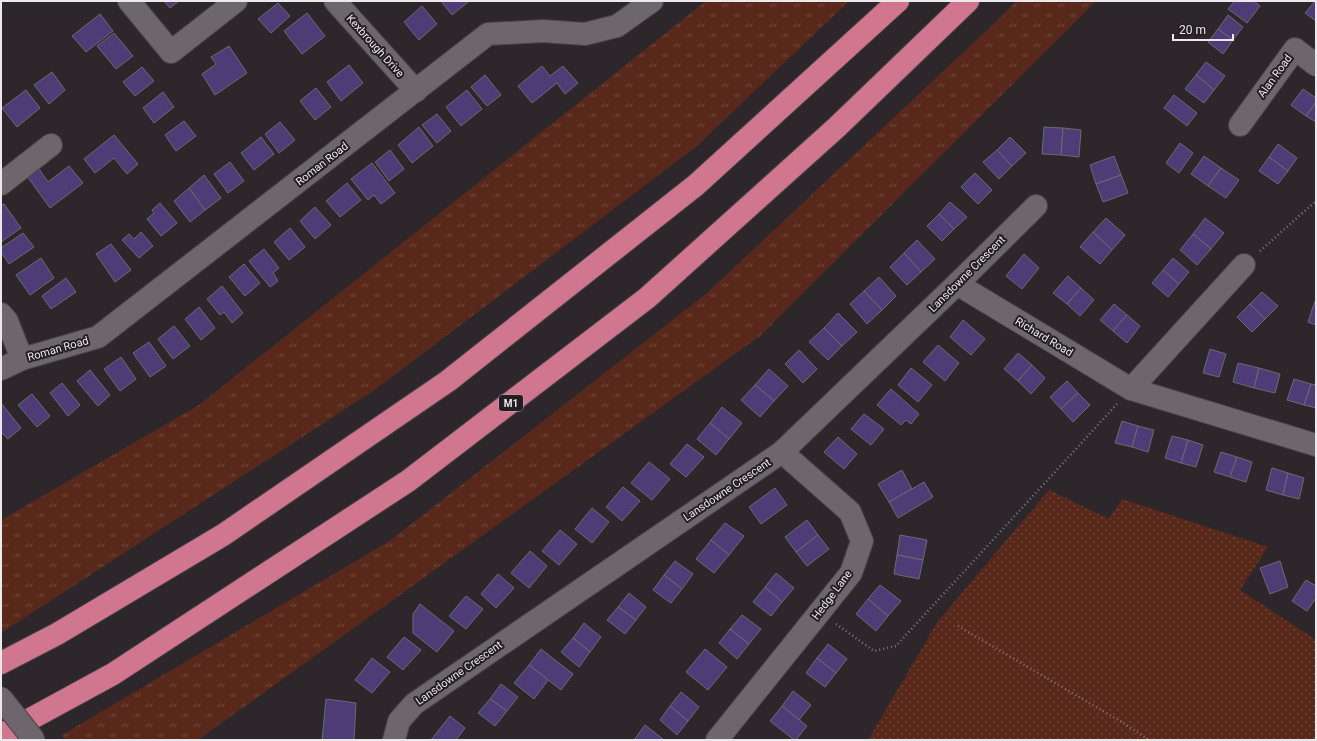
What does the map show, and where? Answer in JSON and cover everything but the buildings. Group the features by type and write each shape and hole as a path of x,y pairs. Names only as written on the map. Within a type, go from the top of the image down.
{"highway":[{"path":"1,664 57,634 223,535 448,381 696,185 898,1"},
{"name":"M1","path":"1,736 112,674 408,481 647,298 837,127 968,1"}],"street":[{"path":"129,1 171,52 236,1"},
{"name":"Kexbrough Drive","path":"335,1 416,91"},
{"name":"Roman Road","path":"1,369 22,359 98,338 488,34 543,31 585,34 617,26 652,1"},
{"name":"Alan Road","path":"1240,125 1295,49 1316,65"},
{"path":"1,184 51,145"},
{"name":"Lansdowne Crescent","path":"394,740 399,721 414,704 782,452 1036,206"},
{"path":"1131,389 1244,265"},
{"name":"Richard Road","path":"957,284 1131,389 1316,445"},
{"path":"1,314 7,321 22,359"},
{"name":"Hedge Lane","path":"717,740 851,573 862,541 850,512 782,452"},
{"path":"1,698 34,740"}],"path":[{"path":"1244,265 1316,201"},
{"path":"819,613 874,651 896,646 1131,389"},
{"path":"958,626 1125,724 1149,740"}],"green space":[{"path":"706,1 849,1 697,146 376,389 1,633 1,520 199,405"},
{"path":"1016,1 1096,1 760,336 198,740 65,740 62,735 391,540 707,293 1003,15"},
{"path":"1049,490 1109,519 1122,499 1268,547 1240,590 1316,640 1316,740 868,740 938,621"}]}
